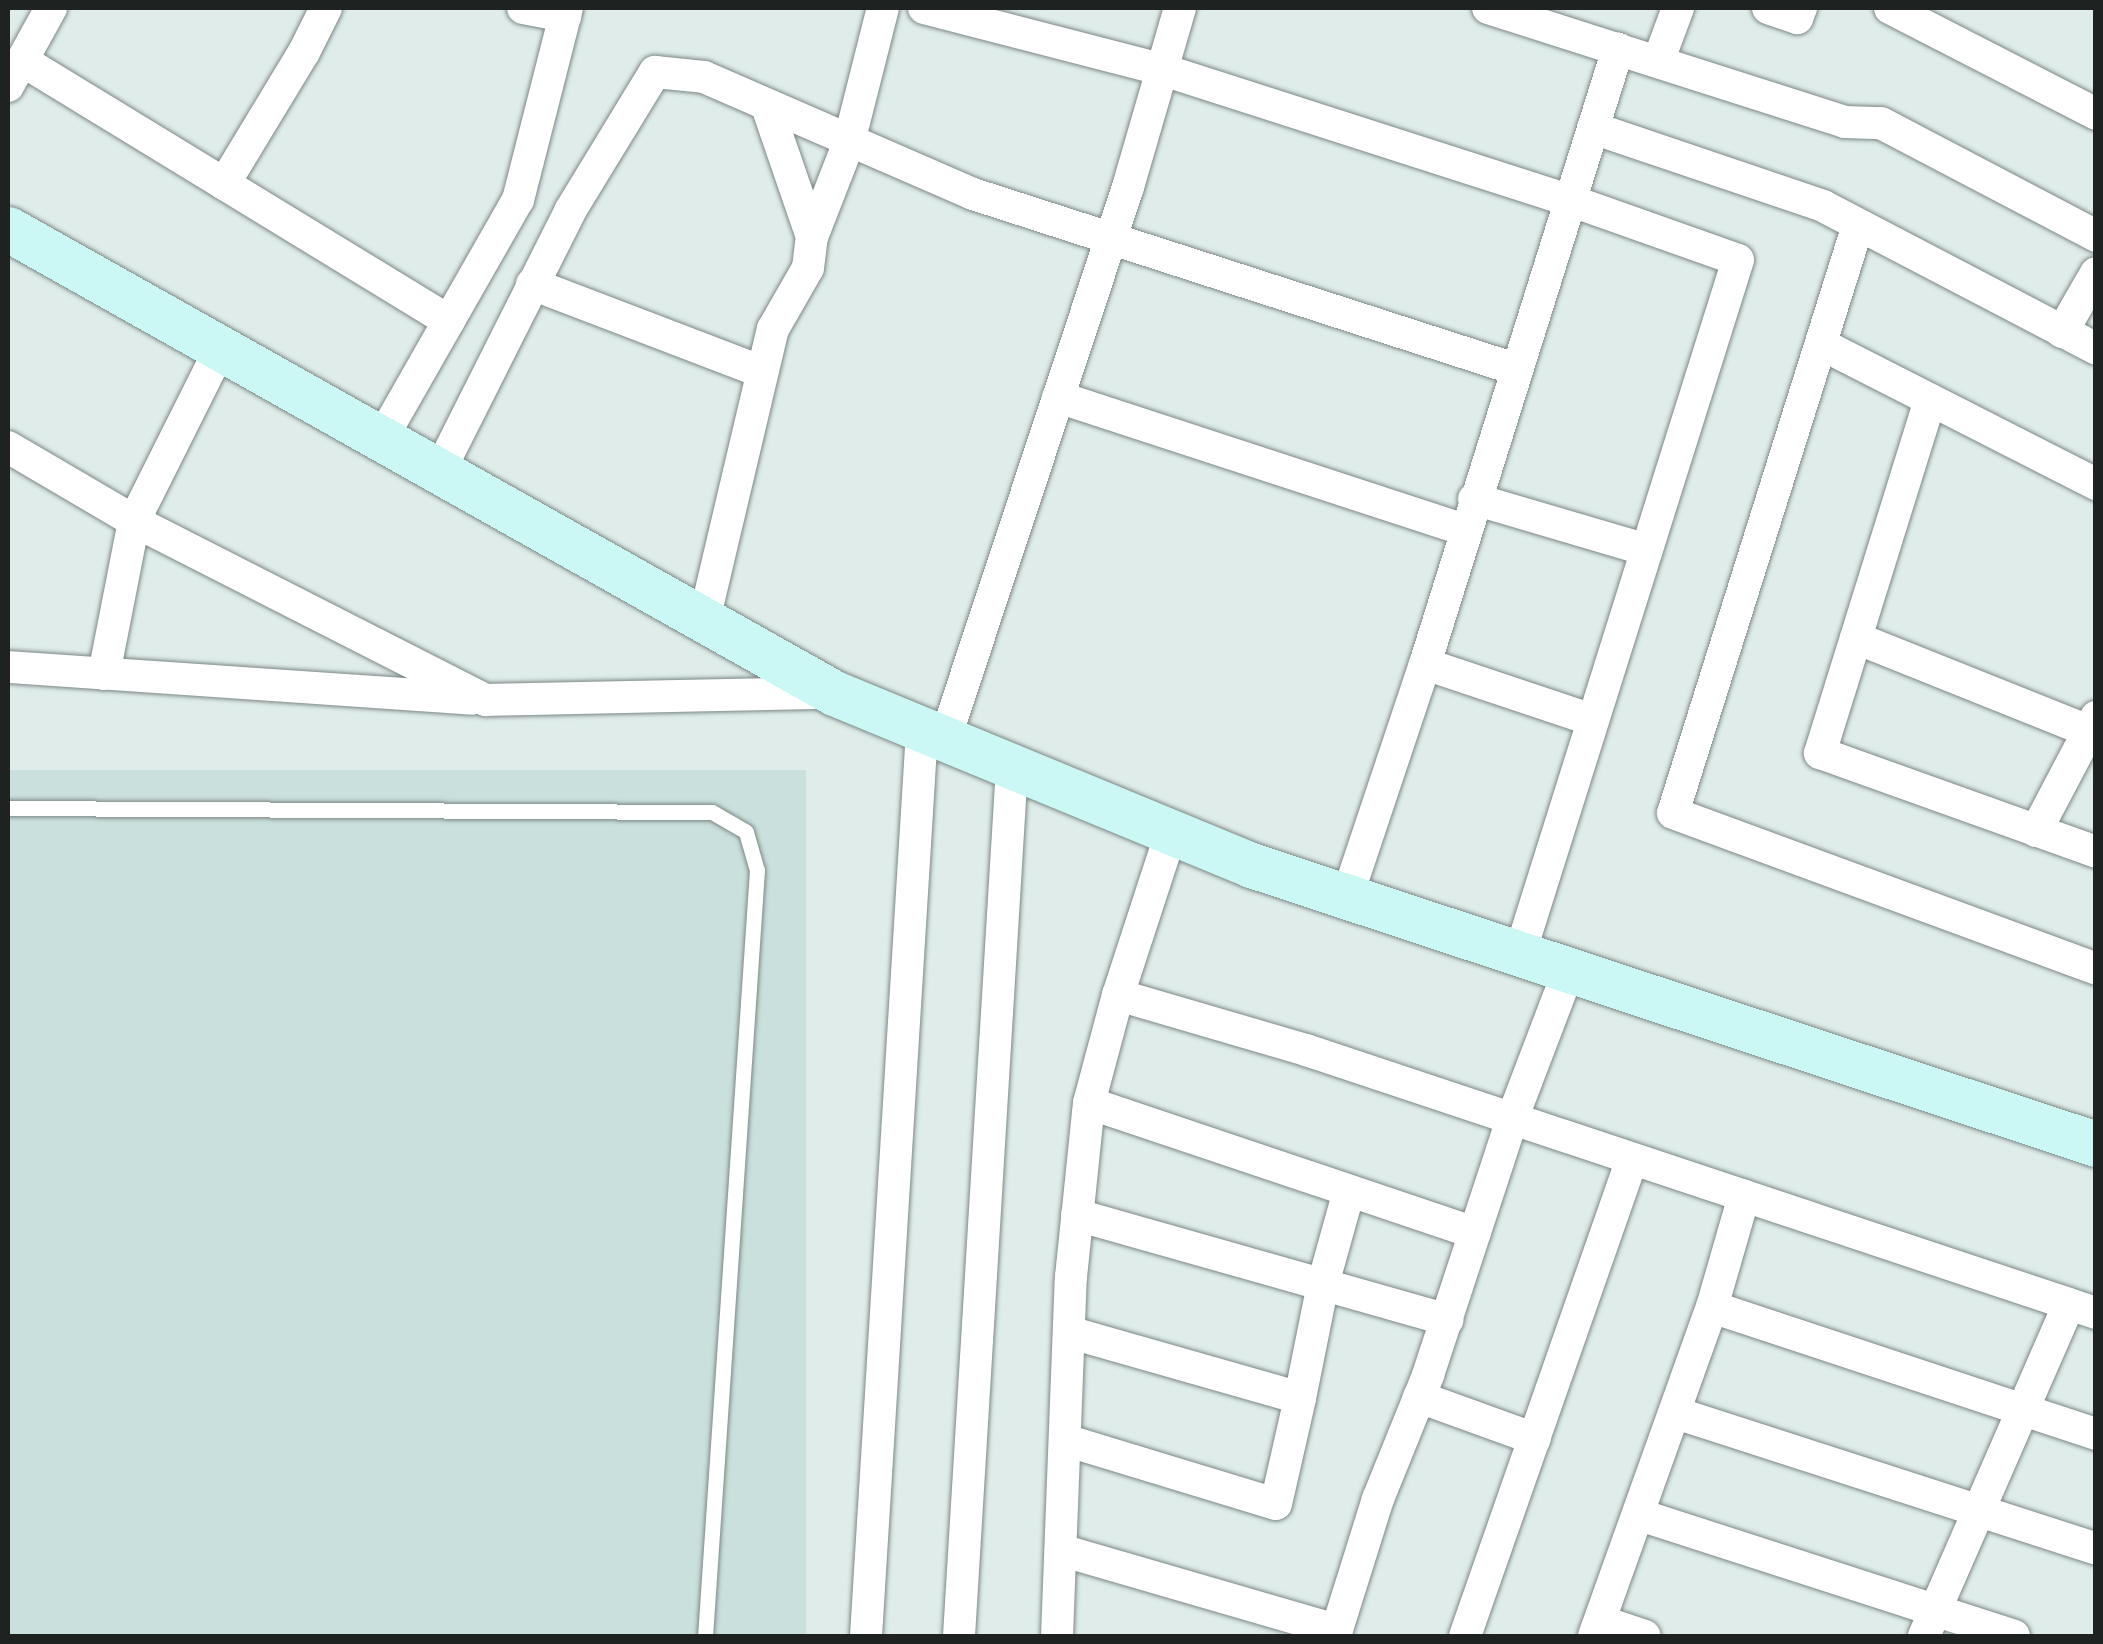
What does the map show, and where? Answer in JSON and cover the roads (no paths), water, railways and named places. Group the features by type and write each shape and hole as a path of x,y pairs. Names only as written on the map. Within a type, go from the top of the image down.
{"street":[{"path":"51,8 15,74 224,184 449,321"},
{"path":"224,184 304,52 326,8"},
{"path":"382,438 518,200 566,12 523,8"},
{"path":"704,620 773,329 808,268 812,236 850,142 883,8"},
{"path":"924,8 1160,70 1570,200 1738,260 1520,953"},
{"path":"866,1636 933,734 1058,397 1180,8"},
{"path":"1488,8 1846,122 1881,123 2096,236"},
{"path":"1658,62 1678,8"},
{"path":"1768,8 1798,18 1801,8"},
{"path":"1891,8 2096,114"},
{"path":"1347,897 1425,664 1469,514 1618,50"},
{"path":"440,470 570,211 655,72 704,77 973,194 1515,369"},
{"path":"767,106 812,236"},
{"path":"1594,128 1823,206 2096,349"},
{"path":"1858,225 1674,813 2096,969"},
{"path":"8,228 834,692 1172,833 1347,897 2096,1144"},
{"path":"2062,332 2096,273"},
{"path":"532,284 762,372"},
{"path":"1821,344 2096,484"},
{"path":"104,674 134,521 222,347"},
{"path":"1058,397 1469,514 1646,550"},
{"path":"1930,400 1820,754 2096,852"},
{"path":"8,454 486,700"},
{"path":"1856,638 2092,724 2036,831"},
{"path":"1425,664 1592,720"},
{"path":"8,667 486,700 834,692"},
{"path":"960,1636 1012,767"},
{"path":"1057,1636 1069,1332 1089,1102 1118,996 1172,833"},
{"path":"1061,1550 1336,1633 1378,1499 1419,1397 1512,1119 1569,970"},
{"path":"1118,996 1306,1050 2082,1308 2023,1410 1982,1512 1930,1624"},
{"path":"1089,1102 1475,1234"},
{"path":"1465,1636 1632,1159"},
{"path":"1064,1440 1276,1504 1322,1284 1349,1191"},
{"path":"1646,1636 1597,1629 1676,1413 1744,1196"},
{"path":"1078,1215 1446,1320"},
{"path":"1712,1306 2096,1434"},
{"path":"1069,1332 1300,1398"},
{"path":"1419,1397 1535,1439"},
{"path":"1676,1413 2096,1549"},
{"path":"1640,1515 1930,1624 2014,1636"}],"lane":[{"path":"8,808 712,812 746,832 757,870 704,1636"}]}
